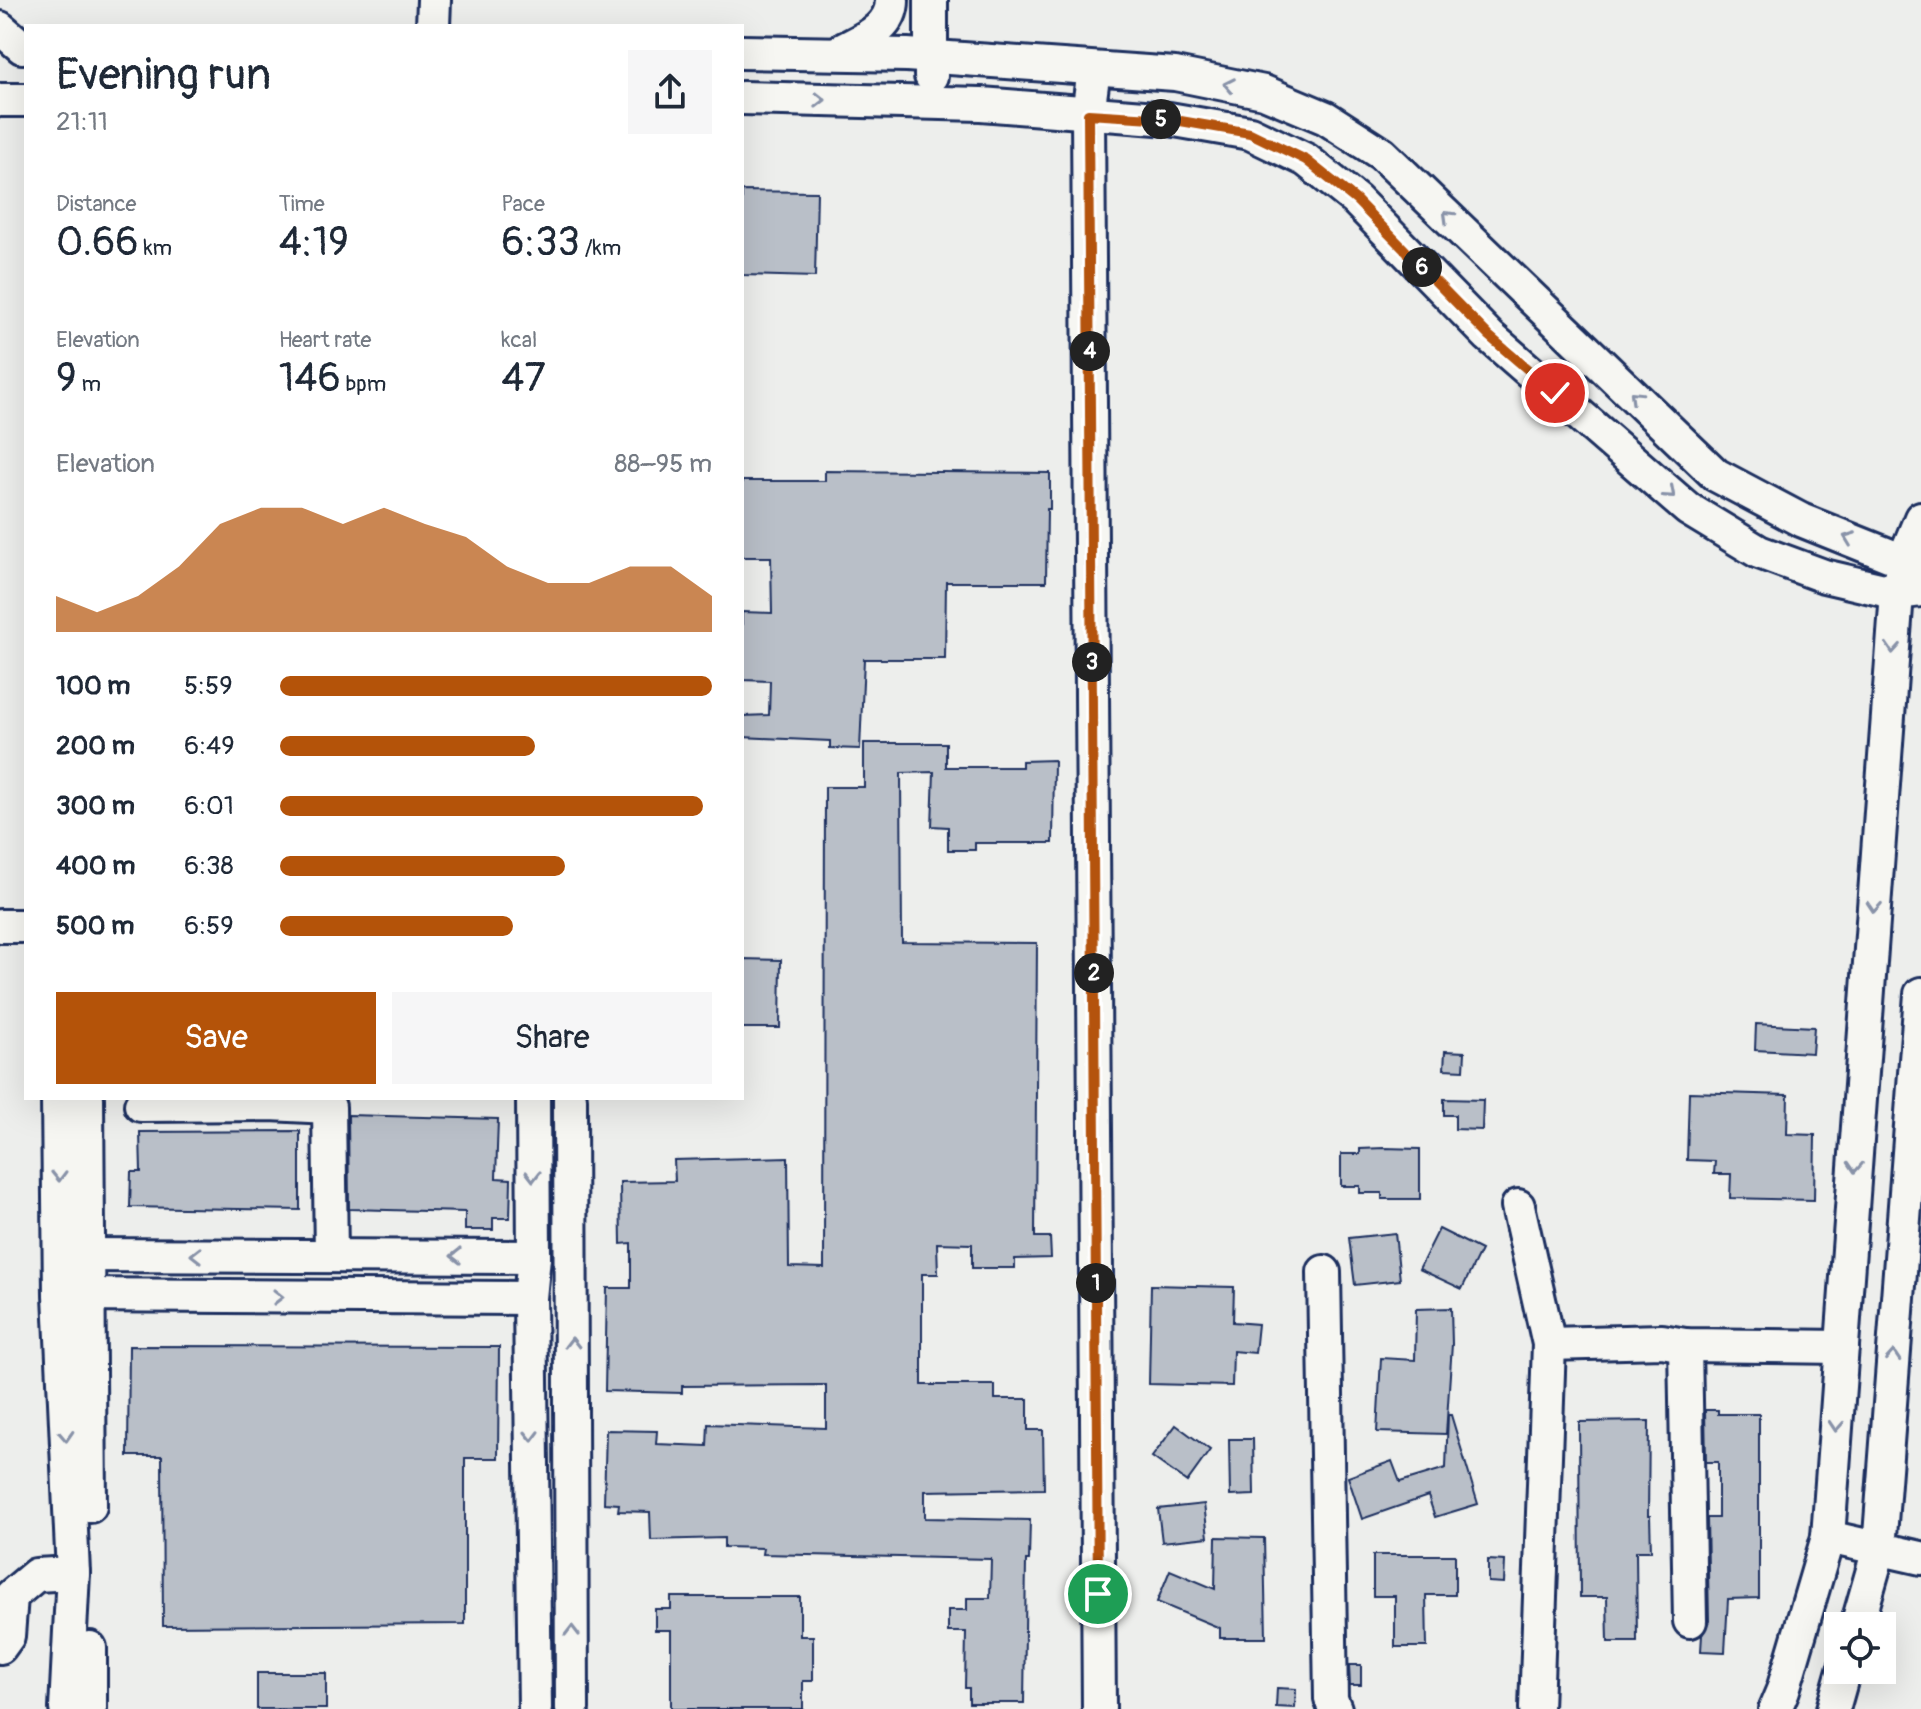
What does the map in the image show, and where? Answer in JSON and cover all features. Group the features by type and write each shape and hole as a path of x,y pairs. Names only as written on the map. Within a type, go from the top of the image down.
{"street":[{"path":"433,24 434,0"},
{"path":"835,54 879,30 892,8 892,0"},
{"path":"931,0 931,103"},
{"path":"744,52 931,57 1175,74 1264,92 1326,118 1382,154 1716,475 1801,520 1912,564"},
{"path":"1094,69 1088,114 1099,1709"},
{"path":"744,98 981,104 1169,119 1250,133 1306,160 1356,200 1489,336 1688,509 1759,552 1824,576 1909,592"},
{"path":"0,100 24,100"},
{"path":"1775,1709 1828,1537 1909,592 1921,518"},
{"path":"0,926 24,926"},
{"path":"1861,1612 1879,1549 1921,994"},
{"path":"58,1100 75,1255"},
{"path":"66,1709 73,1573 75,1255 87,1100"},
{"path":"533,1100 534,1257 530,1298 535,1709"},
{"path":"570,1100 572,1709"},
{"path":"141,1105 329,1103 331,1256"},
{"path":"1518,1206 1549,1344 1536,1709"},
{"path":"75,1255 534,1257"},
{"path":"1324,1272 1331,1699 1335,1709"},
{"path":"75,1296 530,1298"},
{"path":"75,1296 90,1709"},
{"path":"1549,1344 1662,1341 1685,1345 1842,1347"},
{"path":"1685,1345 1690,1621"},
{"path":"1828,1537 1921,1558"},
{"path":"0,1647 8,1636 14,1580 73,1573"},
{"path":"1833,1709 1840,1684"}],"building":[{"path":"744,191 817,192 815,277 744,275"},
{"path":"825,471 1050,473 1046,582 946,582 945,659 864,659 860,749 830,748 830,741 744,737 744,716 769,715 770,681 744,680 744,612 772,613 771,557 744,557 744,481 825,481"},
{"path":"864,743 946,743 946,767 1022,767 1022,761 1054,760 1053,843 975,843 975,850 948,850 948,827 932,826 934,772 901,773 902,942 1037,943 1035,1237 1050,1237 1051,1258 1015,1259 1015,1268 972,1268 972,1244 937,1243 938,1274 922,1274 922,1385 995,1385 995,1399 1028,1399 1028,1430 1043,1430 1044,1489 925,1491 925,1518 1030,1520 1029,1560 1026,1560 1024,1703 969,1703 969,1688 965,1688 966,1632 948,1632 948,1610 967,1610 967,1598 990,1598 991,1559 762,1554 763,1548 724,1547 724,1538 651,1540 650,1512 618,1511 619,1504 604,1503 606,1430 657,1431 656,1444 707,1446 708,1424 826,1428 826,1385 682,1386 682,1393 605,1391 607,1288 631,1288 631,1243 621,1244 620,1182 675,1181 674,1160 788,1157 789,1267 824,1268 825,787 864,787"},
{"path":"744,959 781,960 780,1028 744,1028"},
{"path":"1756,1024 1814,1027 1812,1053 1755,1050"},
{"path":"1445,1051 1465,1052 1464,1070 1444,1069"},
{"path":"1689,1092 1788,1095 1787,1134 1815,1135 1814,1200 1730,1198 1731,1174 1714,1174 1715,1161 1687,1160"},
{"path":"1444,1099 1483,1100 1482,1130 1455,1129 1455,1115 1444,1115"},
{"path":"348,1115 498,1119 496,1178 511,1179 510,1218 493,1218 493,1230 465,1230 465,1212 349,1209"},
{"path":"300,1131 300,1210 130,1207 131,1172 141,1172 140,1132"},
{"path":"1360,1149 1420,1149 1420,1199 1382,1199 1382,1193 1360,1193 1360,1186 1341,1186 1341,1154 1360,1154"},
{"path":"1439,1229 1481,1250 1462,1289 1419,1269"},
{"path":"1395,1233 1400,1280 1355,1285 1349,1238"},
{"path":"1151,1285 1234,1287 1233,1322 1258,1324 1255,1353 1233,1351 1232,1386 1149,1384"},
{"path":"1451,1308 1452,1344 1446,1434 1377,1432 1381,1358 1415,1360 1416,1309"},
{"path":"129,1346 499,1347 498,1458 465,1458 465,1624 163,1626 162,1456 128,1456"},
{"path":"1705,1410 1718,1410 1718,1414 1759,1414 1759,1598 1728,1599 1725,1652 1701,1651 1702,1635 1709,1621 1707,1518 1718,1518 1718,1462 1706,1462"},
{"path":"1448,1415 1451,1415 1478,1504 1435,1517 1428,1496 1362,1519 1348,1477 1392,1461 1400,1482 1446,1468"},
{"path":"1649,1421 1648,1516 1651,1551 1636,1551 1637,1642 1608,1642 1607,1597 1580,1597 1579,1422"},
{"path":"1176,1425 1210,1450 1187,1482 1152,1457"},
{"path":"1229,1439 1253,1439 1254,1495 1230,1496"},
{"path":"1204,1504 1208,1537 1162,1542 1158,1509"},
{"path":"1216,1537 1264,1538 1266,1638 1220,1638 1220,1628 1157,1602 1170,1570 1215,1589"},
{"path":"1373,1555 1455,1555 1455,1595 1426,1595 1427,1647 1395,1647 1395,1596 1373,1596"},
{"path":"1488,1560 1505,1561 1504,1583 1488,1582"},
{"path":"671,1597 800,1597 800,1636 813,1636 813,1681 803,1681 803,1709 671,1709 671,1630 655,1630 655,1609 671,1609"},
{"path":"1349,1665 1361,1665 1361,1685 1350,1685"},
{"path":"257,1673 326,1673 326,1709 257,1709"},
{"path":"1277,1688 1296,1689 1295,1708 1276,1707"}],"route":[{"path":"1098,1594 1088,114 1169,119 1250,133 1306,160 1356,200 1489,336 1555,393"}]}
